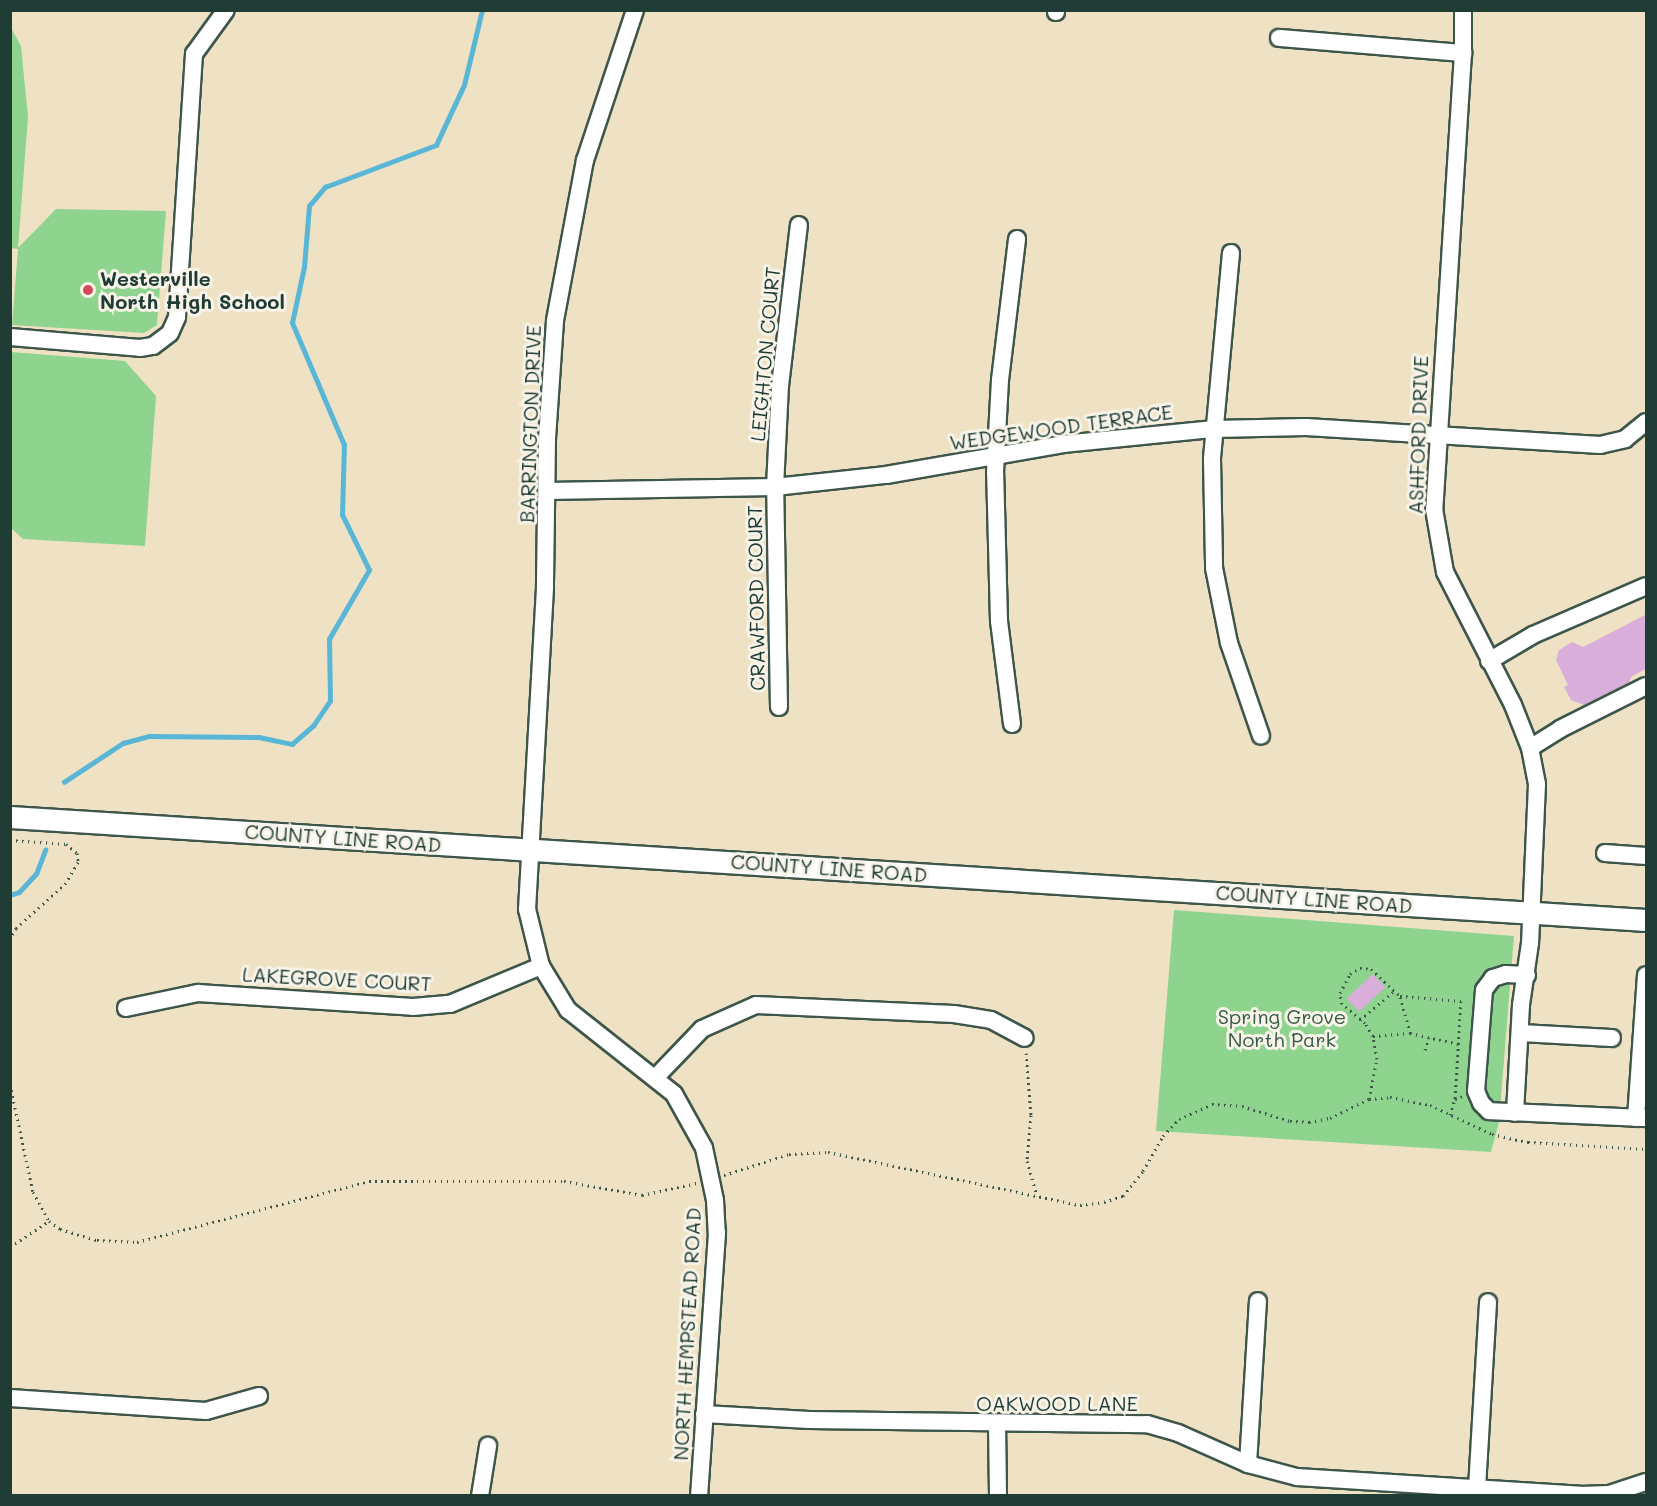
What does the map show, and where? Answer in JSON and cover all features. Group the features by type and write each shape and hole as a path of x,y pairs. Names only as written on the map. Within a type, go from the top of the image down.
{"main road":[{"name":"COUNTY LINE ROAD","path":"10,817 1647,920"}],"street":[{"path":"10,337 140,348 153,346 170,333 177,317 194,54 226,10"},
{"name":"BARRINGTON DRIVE","path":"529,849 545,588 551,364 568,239 595,126 635,10"},
{"name":"ASHFORD DRIVE","path":"1462,10 1463,54 1436,436 1434,509 1437,541 1445,572 1513,705 1530,748 1539,802 1515,1113"},
{"path":"1279,38 1463,54"},
{"name":"LEIGHTON COURT","path":"776,487 780,386 799,225"},
{"path":"1012,724 999,621 997,457 1000,380 1017,239"},
{"path":"1231,253 1214,429 1214,568 1229,643 1261,736"},
{"name":"WEDGEWOOD TERRACE","path":"547,491 776,487 997,457 1122,436 1214,429 1306,428 1600,446 1625,439 1647,422"},
{"name":"CRAWFORD COURT","path":"776,487 779,707"},
{"path":"1489,661 1533,635 1647,586"},
{"path":"1530,748 1560,729 1647,686"},
{"name":"NORTH HEMPSTEAD ROAD","path":"529,849 527,909 541,966 568,1010 655,1078 684,1106 700,1135 711,1179 717,1233 699,1496"},
{"path":"1605,853 1646,856 1647,850"},
{"name":"LAKEGROVE COURT","path":"126,1008 198,993 413,1007 450,1004 541,966"},
{"path":"1527,975 1506,974 1493,978 1484,990 1476,1091 1489,1111 1641,1118 1647,975"},
{"path":"655,1078 702,1029 756,1005 954,1014 991,1020 1025,1038"},
{"path":"1520,1033 1612,1038"},
{"path":"1248,1464 1258,1301"},
{"path":"1477,1488 1488,1302"},
{"path":"10,1398 206,1411 259,1396"},
{"name":"OAKWOOD LANE","path":"704,1414 809,1420 1147,1424 1178,1433 1248,1464 1297,1477 1580,1495 1609,1494 1647,1482"},
{"path":"998,1423 998,1496"},
{"path":"480,1496 488,1446"}],"path":[{"path":"10,840 66,843 77,853 78,862 66,883 16,928 10,938"},
{"path":"1369,1100 1377,1059 1373,1036 1342,1004 1340,993 1350,974 1360,968 1371,969 1393,992 1400,996 1461,1001 1455,1099 1450,1115"},
{"path":"1360,1020 1393,992"},
{"path":"1400,996 1410,1033"},
{"path":"1373,1036 1410,1033 1459,1044"},
{"path":"1025,1038 1031,1115 1027,1161 1037,1196"},
{"path":"1425,1050 1429,1038"},
{"path":"10,1084 33,1192 49,1221 60,1229 97,1240 137,1242 369,1181 564,1181 642,1195 661,1193 789,1154 828,1152 1080,1205 1123,1196 1143,1171 1162,1136 1179,1119 1212,1104 1242,1106 1290,1121 1309,1122 1330,1118 1369,1100 1412,1100 1492,1134 1528,1142 1647,1149"},
{"path":"1455,1099 1476,1091"},
{"path":"10,1247 49,1221"}],"green space":[{"path":"11,28 21,46 28,117 18,248 56,209 166,211 157,325 144,333 12,325 18,249 10,248"},
{"path":"11,352 125,361 156,396 145,546 23,539 11,528"},
{"name":"Spring Grove North Park","path":"1174,910 1514,936 1499,1122 1491,1152 1156,1131"}],"building":[{"path":"1647,614 1647,668 1631,677 1629,683 1584,705 1571,700 1564,687 1568,685 1556,660 1559,650 1572,642 1583,647"},
{"path":"1373,974 1385,987 1359,1012 1347,999"}],"waterway":[{"path":"64,782 123,743 149,736 259,737 292,744 313,726 330,701 329,639 369,570 342,515 344,445 292,323 304,267 309,206 325,187 436,145 464,85 482,10"},
{"path":"10,895 19,892 36,874 45,850"}],"place":[{"name":"Westerville North High School","path":"88,290"}]}
